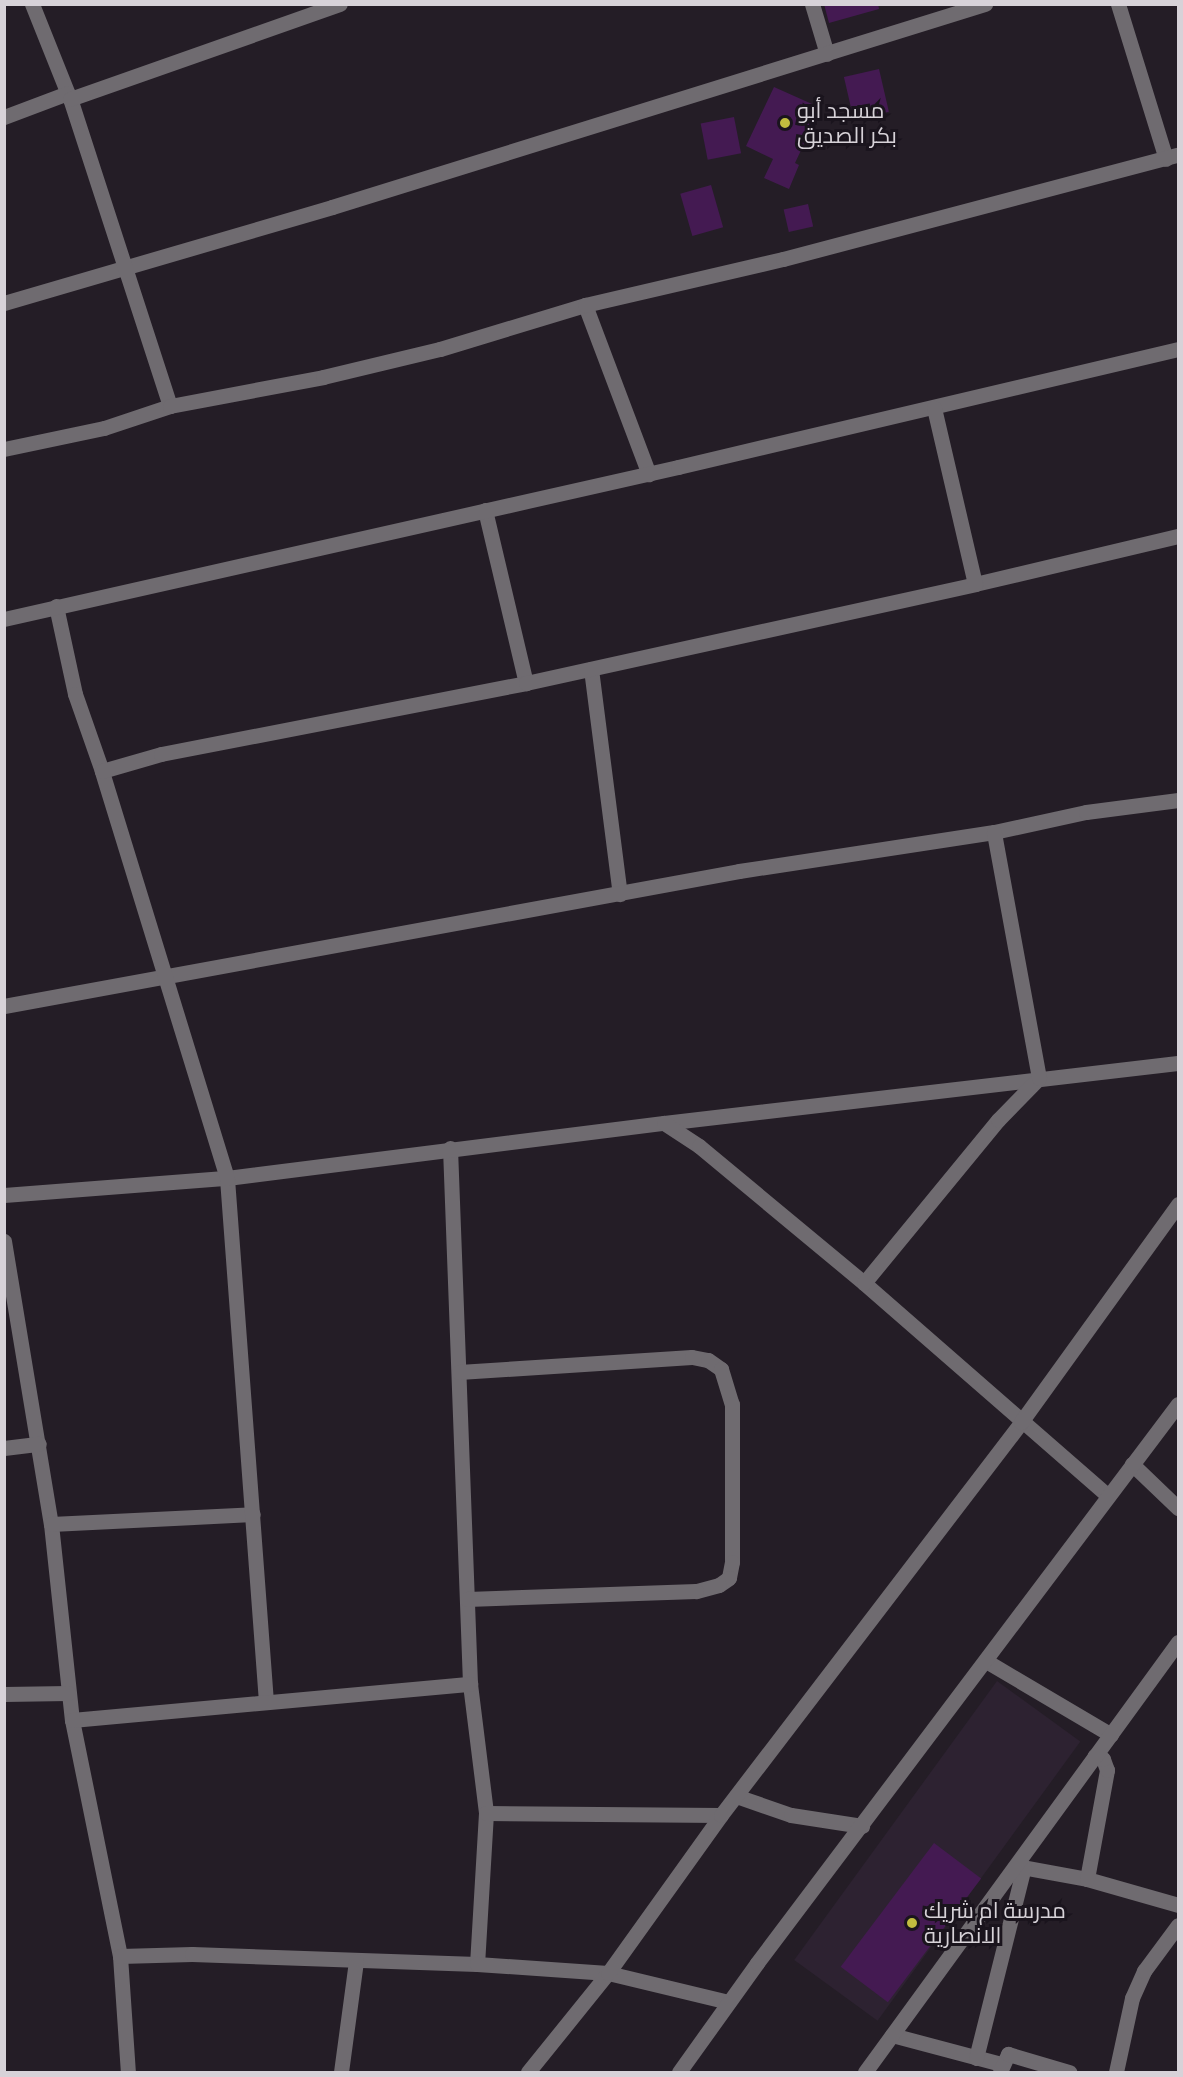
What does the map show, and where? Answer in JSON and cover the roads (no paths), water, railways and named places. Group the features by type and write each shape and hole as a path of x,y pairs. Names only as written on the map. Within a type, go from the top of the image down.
{"street":[{"path":"32,4 69,96 170,406"},
{"path":"4,117 340,4"},
{"path":"812,4 827,54"},
{"path":"4,303 985,4"},
{"path":"4,449 104,428 170,406 430,352 585,305 783,260 1172,157 1118,4"},
{"path":"585,305 649,474"},
{"path":"4,619 649,474 1179,349"},
{"path":"934,408 975,584"},
{"path":"485,510 526,683"},
{"path":"102,771 161,754 591,669 975,584 1179,536"},
{"path":"56,606 75,694 102,771 227,1178 266,1702"},
{"path":"591,669 620,894"},
{"path":"4,1005 782,864 994,832 1086,812 1179,801"},
{"path":"994,832 1039,1078"},
{"path":"4,1195 227,1178 450,1149 1179,1063"},
{"path":"864,1283 998,1120 1039,1078"},
{"path":"664,1124 685,1136 864,1283 1107,1495"},
{"path":"450,1149 470,1684 486,1813 477,1964"},
{"path":"528,2073 608,1973 721,1815 1021,1422 1179,1204"},
{"path":"4,1241 51,1524 72,1720 120,1956 128,2073"},
{"path":"459,1372 692,1357 708,1360 721,1369 732,1404 732,1562 729,1578 719,1586 696,1591 466,1599"},
{"path":"679,2073 729,2002 986,1661 1107,1495 1179,1404"},
{"path":"4,1448 39,1444"},
{"path":"1132,1464 1179,1508"},
{"path":"51,1524 253,1514"},
{"path":"865,2073 1020,1867 1095,1756 1179,1642"},
{"path":"986,1661 1111,1735"},
{"path":"72,1720 470,1684"},
{"path":"4,1694 68,1693"},
{"path":"1087,1879 1107,1770 1103,1759 1095,1756"},
{"path":"736,1796 791,1815 862,1826"},
{"path":"486,1813 721,1815"},
{"path":"1020,1867 1087,1879 1179,1905"},
{"path":"976,2058 1020,1867"},
{"path":"1116,2073 1132,1998 1144,1971 1179,1925"},
{"path":"120,1956 477,1964 608,1973 729,2002"},
{"path":"341,2073 356,1961"},
{"path":"892,2035 976,2058 1000,2068 1008,2054 1069,2073"}],"place":[{"name":"مسجد أبو بكر الصديق","path":"785,123"},
{"name":"مدرسة ام شريك الانصارية","path":"912,1923"}]}
